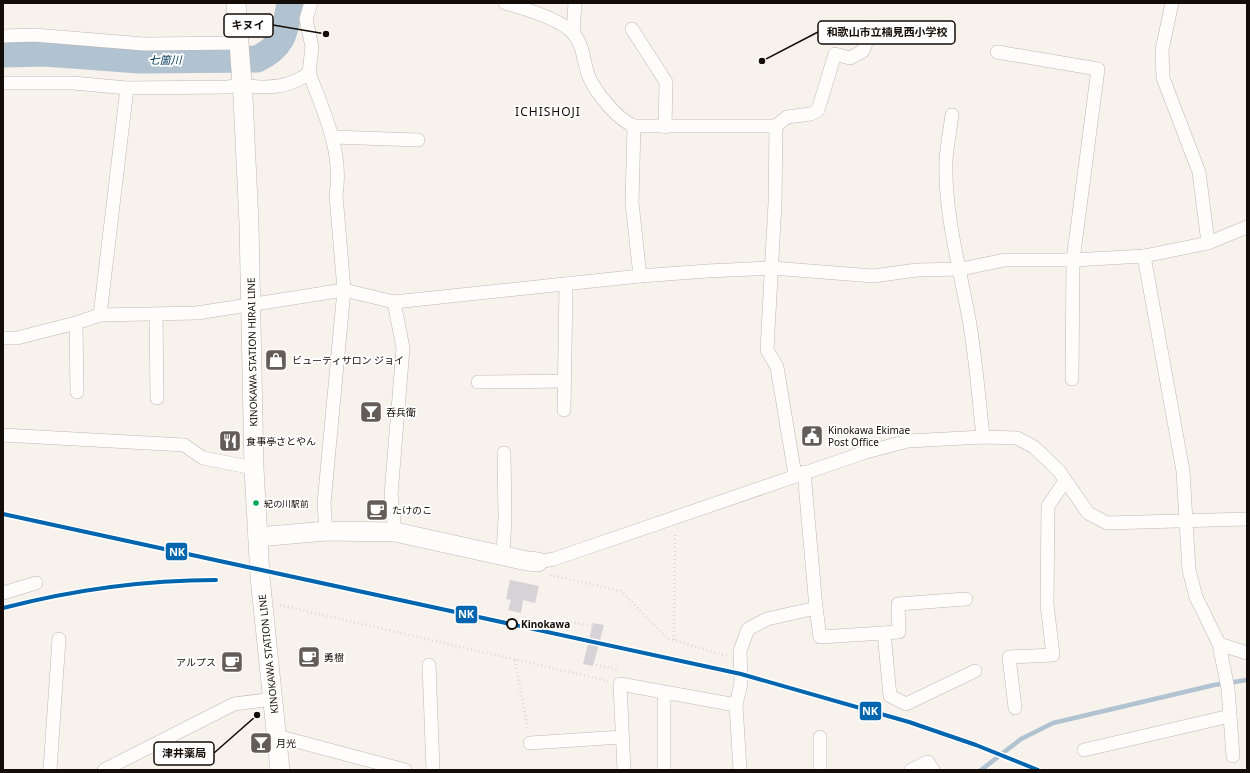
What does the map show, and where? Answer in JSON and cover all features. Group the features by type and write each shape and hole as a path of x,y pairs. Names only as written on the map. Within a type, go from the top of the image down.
{"main road":[{"name":"KINOKAWA STATION HIRAI LINE","path":"236,3 242,79 249,224 254,468 258,537"},
{"path":"258,537 326,531 395,532 503,556 538,562"},
{"name":"KINOKAWA STATION LINE","path":"258,537 280,770"}],"street":[{"path":"311,3 306,19 312,47 309,73 333,137 338,183 336,195 344,290 324,503 326,531"},
{"path":"505,3 564,25 573,33 582,48 590,77 597,89 605,101 626,123 634,126 776,126 787,117 811,114 818,110 835,54 850,58 862,51 872,27"},
{"path":"573,33 574,3"},
{"path":"1172,3 1162,50 1163,78 1198,172 1208,243"},
{"path":"632,28 666,82 665,127"},
{"path":"3,36 34,35 144,44 240,46"},
{"path":"997,52 1098,69 1073,260 1072,379"},
{"path":"3,83 73,83 127,88 228,87 242,79 266,87 298,81 309,73"},
{"path":"100,315 127,88"},
{"path":"952,115 947,168 952,235 961,269 970,327 983,437"},
{"path":"634,126 632,203 640,276"},
{"path":"776,126 775,203 767,350 777,367 799,474 820,636 899,632 898,604 966,599"},
{"path":"333,137 418,140"},
{"path":"3,338 18,338 76,323 100,315 197,313 344,290 394,302 640,276 772,268 873,276 917,270 961,269 1005,260 1073,260 1144,256 1208,243 1247,227"},
{"path":"1144,256 1183,471 1189,570 1196,597 1219,644 1227,683 1233,756"},
{"path":"564,410 566,284"},
{"path":"394,302 403,348 391,495 395,532"},
{"path":"156,314 157,398"},
{"path":"76,323 77,392"},
{"path":"478,382 564,381"},
{"path":"3,435 184,445 203,458 254,468"},
{"path":"538,562 554,559 799,474 908,441 983,437 1017,438 1034,447 1059,471 1088,513 1107,523 1185,522 1247,519"},
{"path":"503,556 505,517 504,453"},
{"path":"1015,708 1009,657 1053,655 1047,604 1048,506 1065,480"},
{"path":"3,593 36,583"},
{"path":"740,770 736,705 741,683 740,651 748,629 767,619 816,608"},
{"path":"884,633 890,696 906,704 975,671"},
{"path":"50,770 59,639"},
{"path":"1219,644 1247,653"},
{"path":"429,665 433,770"},
{"path":"624,770 620,684 736,705"},
{"path":"664,693 664,770"},
{"path":"104,770 129,764 234,704 273,699"},
{"path":"1084,750 1230,716"},
{"path":"277,736 405,770"},
{"path":"820,737 820,770"},
{"path":"530,743 622,738"},
{"path":"911,770 928,762 933,770"}],"path":[{"path":"674,640 675,516"},
{"path":"538,562 537,572 621,591 667,638 740,661"},
{"path":"263,602 620,684"},
{"path":"567,621 597,627 588,663 618,670"},
{"path":"515,660 530,743"}],"building":[{"path":"510,580 539,586 535,603 523,600 521,613 508,610 511,600 506,599"},
{"path":"593,623 604,625 593,666 583,664"}],"waterway":[{"name":"七箇川","path":"3,54 45,53 139,60 257,59 273,49 278,43 285,29 290,3"},
{"path":"981,770 1021,739 1053,723 1214,685 1247,680"}],"transit line":[{"name":"NK","path":"3,514 741,674 909,722 976,745 1038,770"},
{"name":"NK","path":"3,608 56,596 108,587 189,580 216,580"}],"place":[{"name":"キヌイ","path":"326,34"},
{"name":"和歌山市立楠見西小学校","path":"762,61"},
{"name":"ビューティサロン ジョイ","path":"276,360"},
{"name":"呑兵衛","path":"371,412"},
{"name":"Kinokawa Ekimae Post Office","path":"812,436"},
{"name":"食事亭さとやん","path":"230,441"},
{"name":"紀の川駅前","path":"256,503"},
{"name":"たけのこ","path":"377,510"},
{"name":"Kinokawa","path":"512,624"},
{"name":"勇樹","path":"309,657"},
{"name":"アルプス","path":"232,662"},
{"name":"津井薬局","path":"257,715"},
{"name":"月光","path":"261,743"}],"district":[{"name":"ICHISHOJI","path":"548,111"}]}
